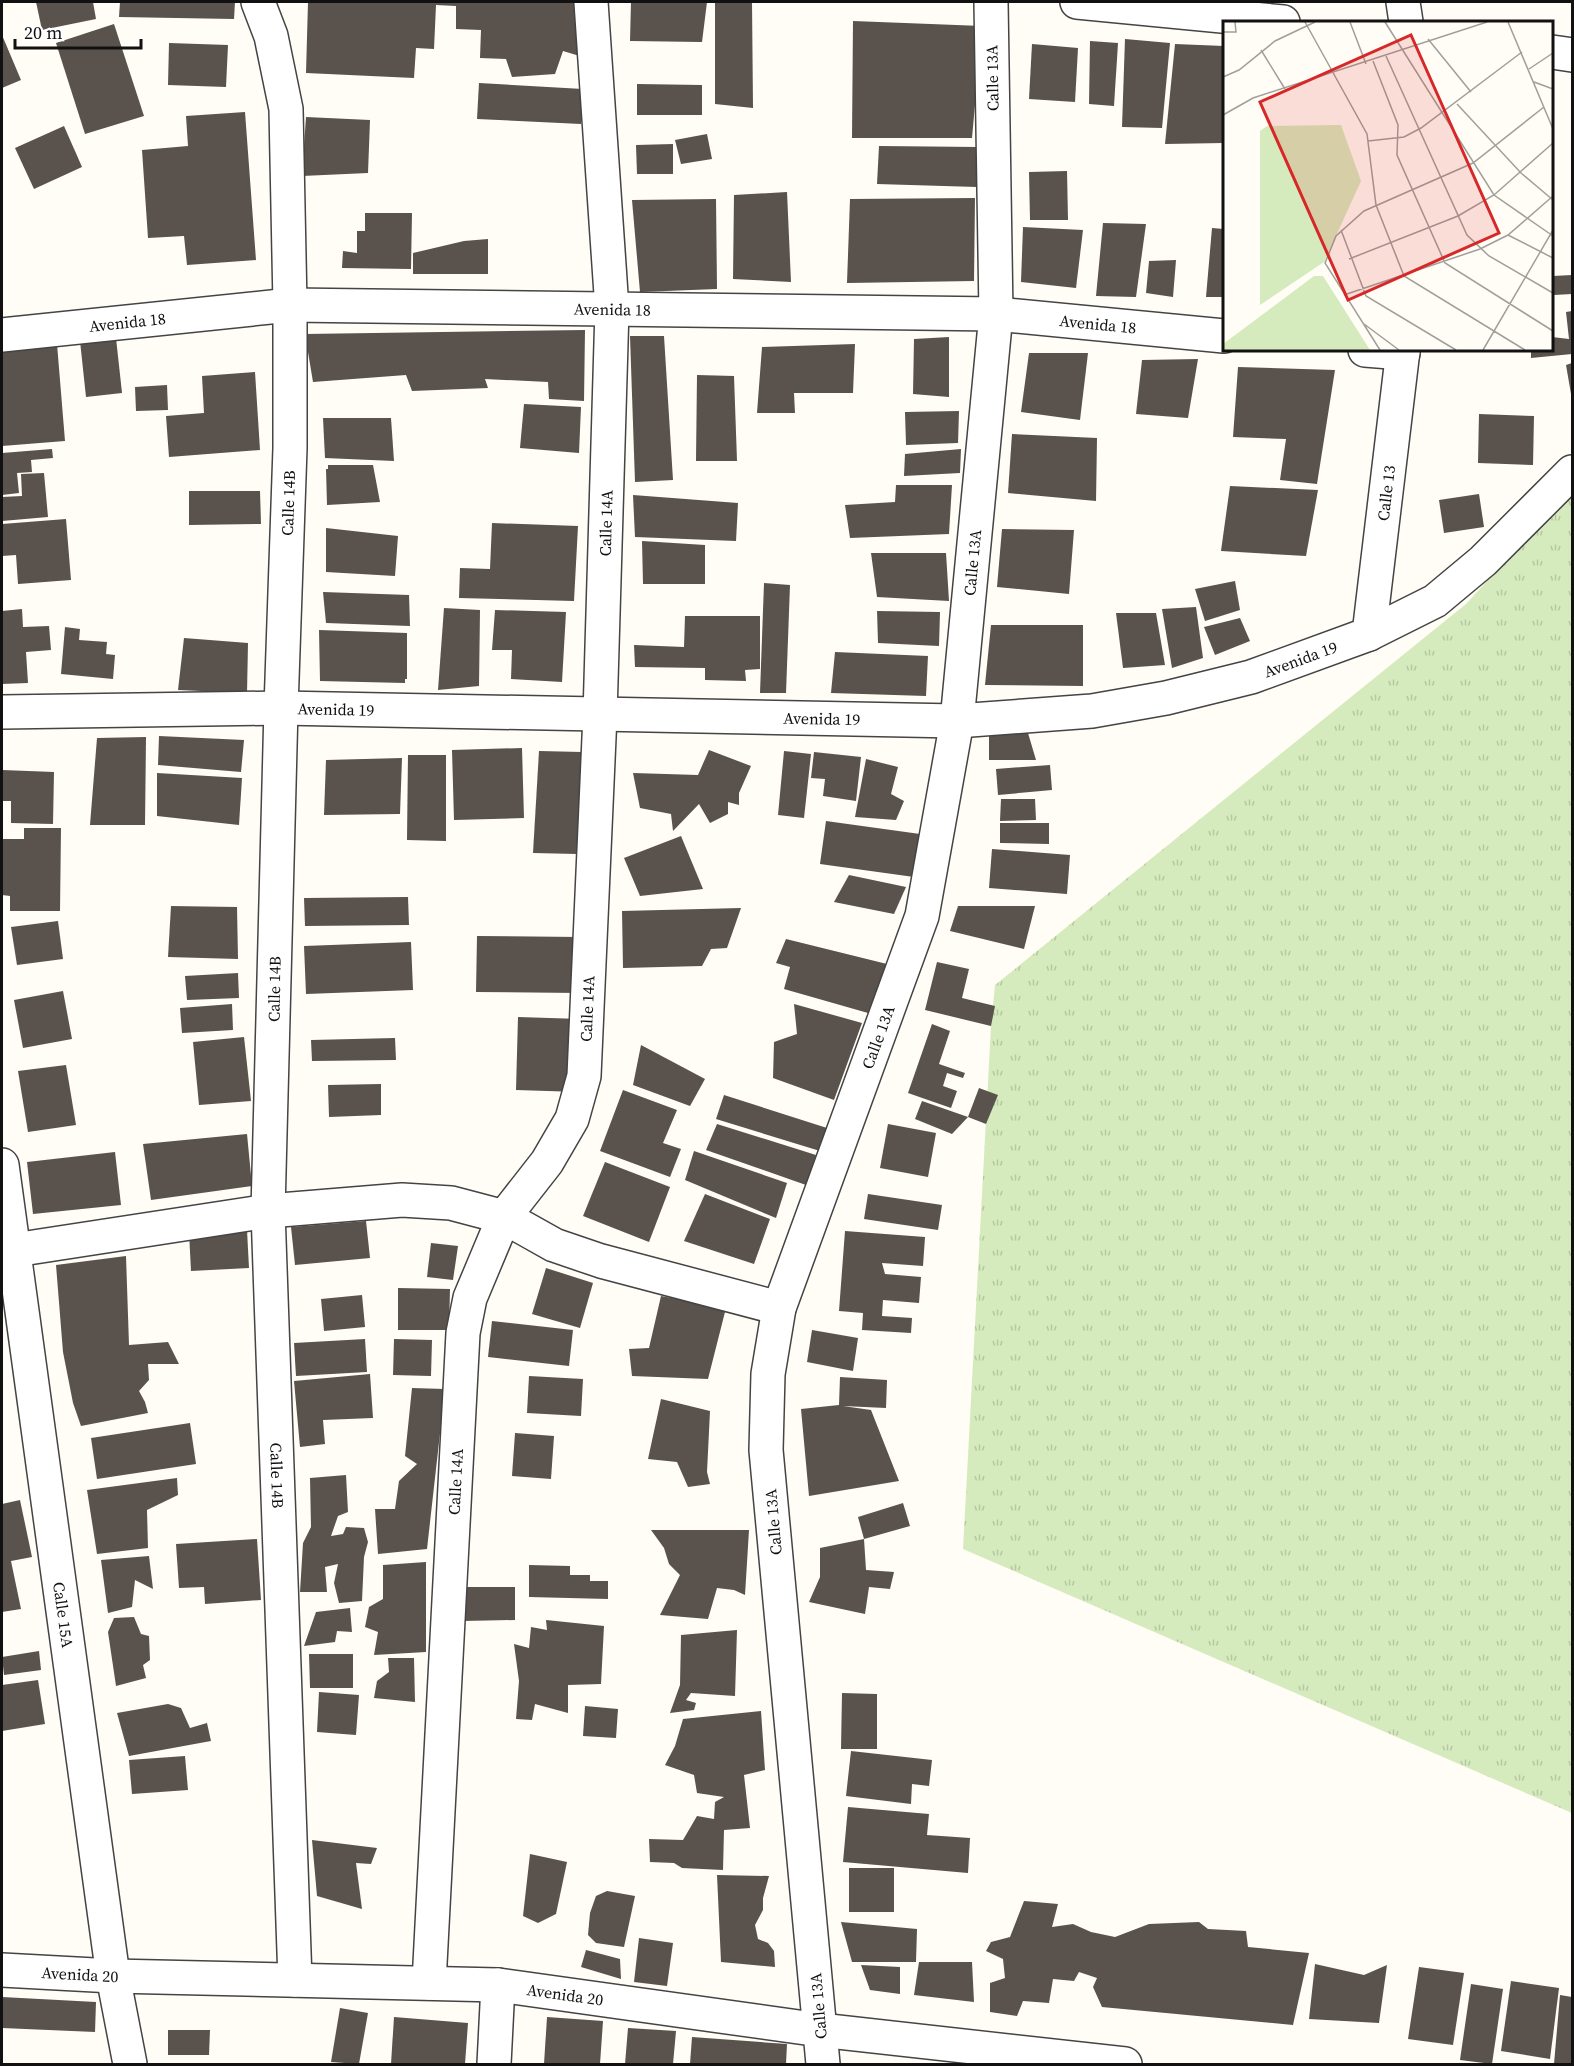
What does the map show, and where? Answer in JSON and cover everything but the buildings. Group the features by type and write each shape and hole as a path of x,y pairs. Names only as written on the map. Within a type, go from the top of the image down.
{"street":[{"name":"Calle 14B","path":"258,2 271,36 286,109 290,305 290,448 268,1211 295,1980"},
{"name":"Calle 14A","path":"429,1983 463,1333 470,1298 504,1217 547,1162 572,1119 585,1076 600,715 612,309 591,2"},
{"name":"Calle 13A","path":"823,2064 766,1450 768,1374 779,1308 922,916 957,721 996,315 991,2"},
{"path":"1077,2 1273,21"},
{"path":"1403,2 1406,21"},
{"path":"1553,52 1572,55"},
{"name":"Avenida 18","path":"2,335 290,305 996,315 1223,336"},
{"name":"Calle 13","path":"1369,634 1403,351"},
{"name":"Avenida 19","path":"2,712 281,708 957,721 1092,711 1166,698 1251,677 1369,634 1435,601 1483,561 1572,472"},
{"name":"Calle 15A","path":"2,1165 7,1251 113,1976 130,2064"},
{"path":"7,1251 268,1211 402,1200 451,1203 504,1217 554,1245 601,1261 779,1308"},
{"name":"Avenida 20","path":"2,1970 113,1976 498,1984 820,2030 1125,2064"},
{"path":"494,2064 498,1984"}],"green space":[{"path":"1572,488 1572,1813 963,1549 995,985 1466,604"}]}
